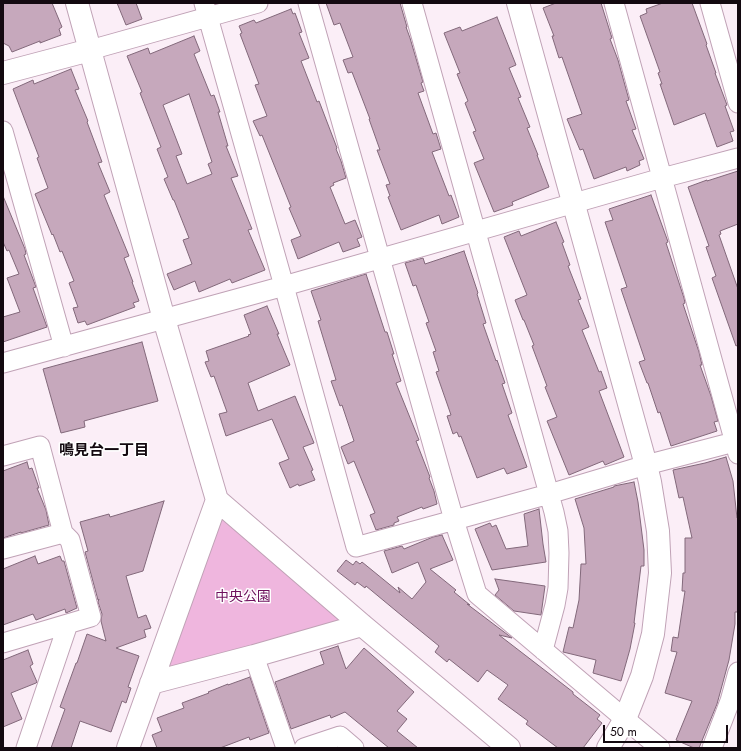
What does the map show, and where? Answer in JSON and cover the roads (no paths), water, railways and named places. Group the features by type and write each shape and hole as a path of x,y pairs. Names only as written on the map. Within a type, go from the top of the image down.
{"street":[{"path":"77,3 164,319 217,500 362,625 509,748"},
{"path":"3,73 90,50 206,10 258,3"},
{"path":"308,3 476,594 660,748"},
{"path":"412,3 554,512 558,531 558,580 555,605 543,650"},
{"path":"518,3 646,465 658,531 660,573 653,634 642,676 625,720 608,748"},
{"path":"206,10 356,547 549,494 646,465 737,446 614,3"},
{"path":"710,3 734,75 738,103"},
{"path":"3,131 64,347"},
{"path":"3,364 284,286 662,178 738,158"},
{"path":"3,456 40,446 63,533 70,540 91,617 3,644"},
{"path":"128,748 217,500"},
{"path":"3,549 63,533"},
{"path":"26,748 68,624"},
{"path":"151,683 254,656 362,625"},
{"path":"254,656 286,748"},
{"path":"712,748 730,701 738,672"},
{"path":"304,748 340,736 354,748"}],"district":[{"name":"鳴見台一丁目","path":"104,451"}],"park label":[{"name":"中央公園","path":"243,598"}]}
